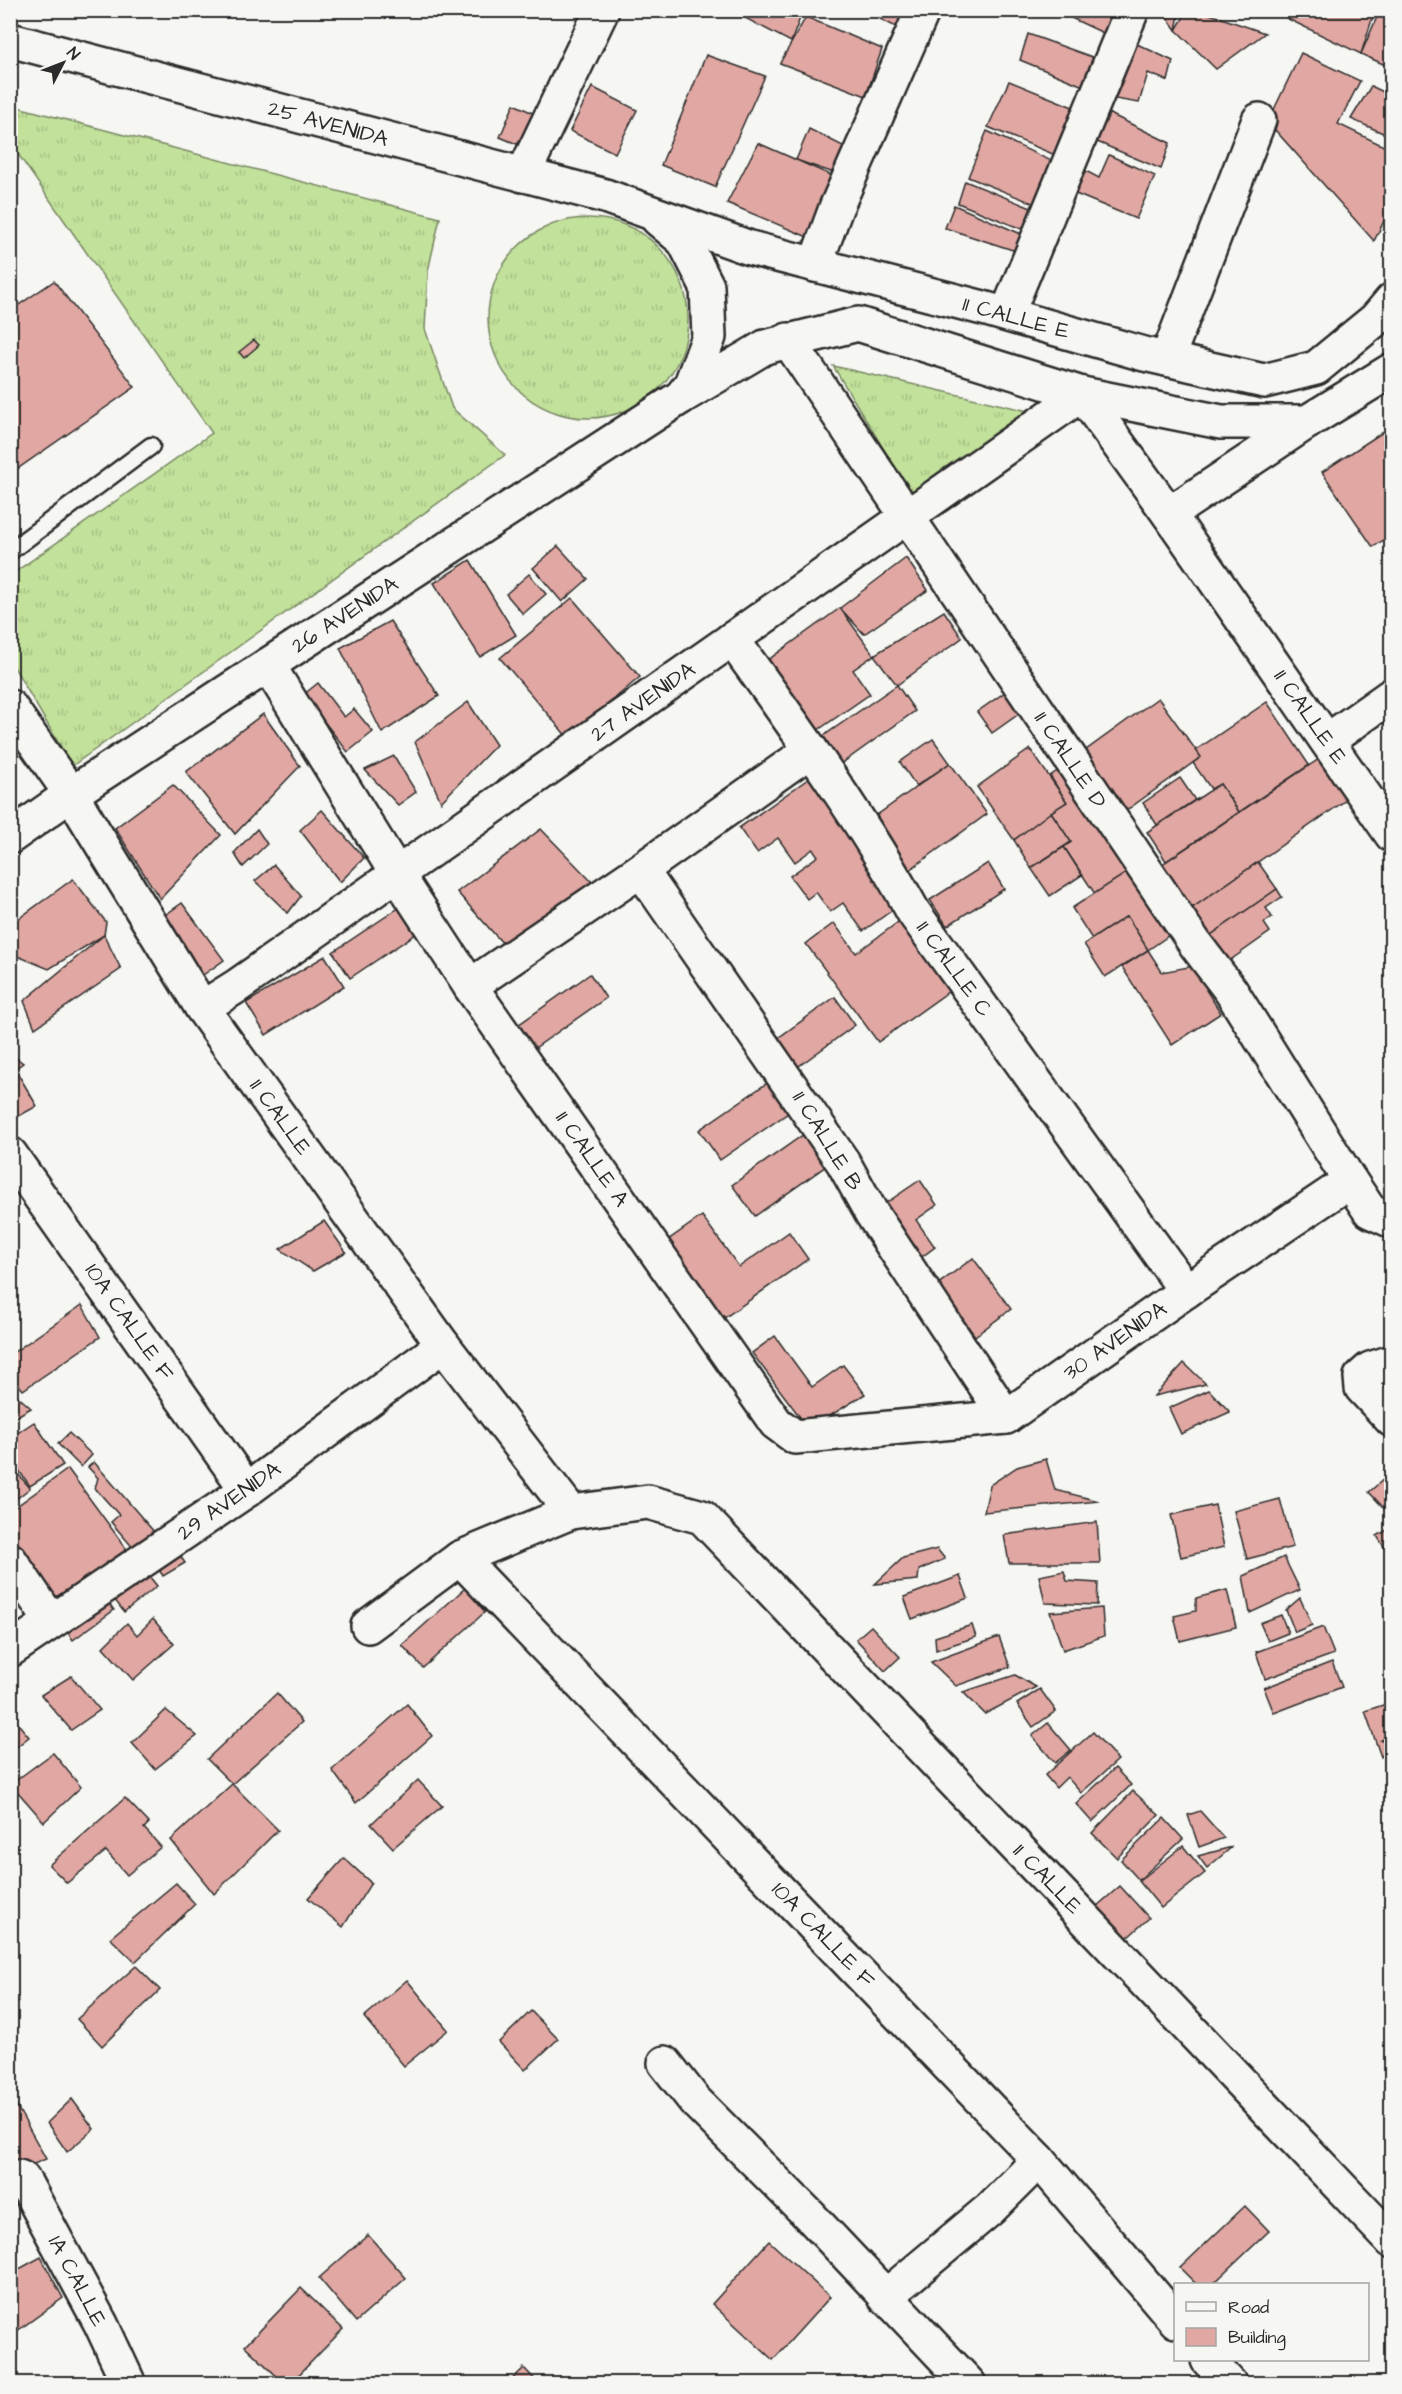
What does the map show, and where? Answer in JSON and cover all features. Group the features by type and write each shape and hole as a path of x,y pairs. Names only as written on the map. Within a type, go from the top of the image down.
{"street":[{"path":"523,175 602,10"},
{"path":"815,265 836,208 923,10"},
{"path":"1007,314 1132,10"},
{"name":"25 AVENIDA","path":"10,40 645,209"},
{"path":"1167,359 1259,120"},
{"path":"645,209 684,241 707,286 709,337 691,384 681,397"},
{"name":"11 CALLE E","path":"645,209 750,248 1007,314 1167,359 1264,381 1316,368 1384,310"},
{"path":"681,397 765,347 858,324 1082,394 1221,422 1307,422"},
{"name":"11 CALLE D","path":"788,340 1196,945 1231,991 1350,1181"},
{"path":"1168,514 1307,422 1392,370"},
{"name":"11 CALLE E","path":"1082,394 1392,835"},
{"name":"27 AVENIDA","path":"202,1008 237,986 1082,394"},
{"name":"26 AVENIDA","path":"10,837 268,665 681,397"},
{"name":"11 CALLE C","path":"732,639 879,851 914,913 1186,1292"},
{"name":"11 CALLE A","path":"268,665 397,874 470,986 777,1423 795,1437"},
{"path":"1327,741 1392,694"},
{"name":"11 CALLE","path":"10,707 71,795 202,1008 443,1345 571,1512 648,1502 702,1517 1392,2241"},
{"path":"470,986 641,870 811,750"},
{"name":"11 CALLE B","path":"641,870 843,1162 872,1214 1006,1417"},
{"name":"10A CALLE F","path":"10,1154 247,1490"},
{"path":"1350,1181 1370,1210 1392,1221"},
{"name":"30 AVENIDA","path":"795,1437 1006,1417 1350,1181"},
{"name":"29 AVENIDA","path":"10,1650 247,1490 443,1345"},
{"path":"1392,1362 1370,1369 1361,1377 1362,1388 1392,1420"},
{"path":"368,1626 460,1558 571,1512"},
{"name":"10A CALLE F","path":"460,1558 1039,2160 1174,2319"},
{"path":"10,1560 51,1622"},
{"path":"665,2063 695,2102 811,2217 969,2384"},
{"path":"885,2297 990,2209 1039,2160"},
{"name":"1A CALLE","path":"17,2179 101,2324 129,2384"},
{"path":"1209,2361 1230,2384"}],"lane":[{"path":"10,551 151,446"}],"green space":[{"path":"10,105 440,218 428,271 425,329 452,408 505,455 72,766 11,662 11,575 212,433 11,144"},
{"path":"578,218 598,218 617,222 635,230 659,247 671,262 684,289 688,318 684,347 671,374 659,389 644,401 617,414 598,418 578,418 559,414 541,406 524,395 511,382 492,347 488,328 488,308 492,289 500,271 511,254 524,241 559,222"},
{"path":"833,366 1028,411 916,502"}],"building":[{"path":"648,10 676,10 674,18"},
{"path":"730,10 803,10 791,42"},
{"path":"862,10 907,10 900,29"},
{"path":"1054,10 1106,10 1122,17 1114,38"},
{"path":"1162,10 1180,10 1176,30"},
{"path":"1188,10 1198,10 1265,33 1216,69 1176,30"},
{"path":"1297,10 1375,10 1361,54 1288,19"},
{"path":"1380,10 1392,10 1392,68 1361,54"},
{"path":"806,17 882,49 866,96 780,63"},
{"path":"1028,34 1106,62 1093,90 1020,60"},
{"path":"1137,44 1173,61 1168,81 1148,73 1139,103 1115,99"},
{"path":"1301,53 1360,81 1338,124 1392,150 1392,205 1374,241 1268,122"},
{"path":"706,55 765,76 715,187 661,165"},
{"path":"1009,81 1080,110 1060,157 988,127"},
{"path":"1371,86 1392,96 1392,137 1351,119"},
{"path":"592,87 637,110 615,153 570,131"},
{"path":"514,104 537,115 524,147 500,137"},
{"path":"1106,112 1170,143 1161,169 1095,141"},
{"path":"809,129 847,148 837,174 796,160"},
{"path":"987,131 1058,164 1040,206 968,177"},
{"path":"758,143 835,177 810,238 727,203"},
{"path":"1109,155 1155,176 1136,219 1071,192 1082,169 1099,178"},
{"path":"965,181 1036,210 1029,232 958,203"},
{"path":"954,205 1026,236 1019,252 945,228"},
{"path":"54,281 135,387 10,474 10,311"},
{"path":"254,340 259,345 244,358 239,352"},
{"path":"1392,426 1392,535 1373,547 1322,472"},
{"path":"558,546 588,579 562,602 533,568"},
{"path":"906,558 928,590 864,634 840,608"},
{"path":"470,560 516,635 480,657 434,583"},
{"path":"529,574 546,594 523,614 506,594"},
{"path":"572,598 640,677 568,738 500,658"},
{"path":"840,608 874,655 853,670 870,694 818,730 768,660"},
{"path":"944,611 962,638 897,685 874,655"},
{"path":"390,621 439,696 382,733 340,648"},
{"path":"318,683 344,717 354,709 373,732 348,752 303,695"},
{"path":"897,685 915,711 838,766 819,739"},
{"path":"1008,690 1023,711 992,733 977,712"},
{"path":"1158,698 1201,757 1124,812 1082,753"},
{"path":"468,702 496,745 441,802 415,742"},
{"path":"1267,702 1309,765 1239,812 1220,784 1211,789 1193,763 1201,757 1196,750"},
{"path":"263,714 300,766 235,834 186,772"},
{"path":"933,739 950,763 916,786 900,762"},
{"path":"1030,749 1067,802 1014,840 977,787"},
{"path":"394,756 416,792 398,805 365,770"},
{"path":"1319,759 1346,800 1188,911 1158,867"},
{"path":"950,763 987,814 901,876 863,825"},
{"path":"1065,766 1137,866 1095,894 1064,847 1071,842 1051,812 1067,802 1050,776"},
{"path":"815,774 905,901 863,931 843,903 830,912 816,892 807,899 790,876 818,856 813,849 795,862 778,838 757,853 739,828"},
{"path":"1180,778 1195,800 1157,825 1143,803"},
{"path":"1220,784 1239,812 1166,861 1147,832"},
{"path":"173,785 221,835 160,899 115,828"},
{"path":"322,810 364,858 340,882 300,830"},
{"path":"1051,812 1071,842 1031,868 1014,840"},
{"path":"257,829 267,844 243,867 234,853"},
{"path":"541,829 596,886 505,946 457,892"},
{"path":"1064,847 1082,875 1050,896 1031,868"},
{"path":"1258,862 1277,889 1198,944 1188,911"},
{"path":"988,863 1004,889 947,926 930,900"},
{"path":"274,865 301,896 288,913 255,881"},
{"path":"1137,866 1178,929 1148,950 1127,916 1092,939 1072,908"},
{"path":"73,879 106,922 104,935 49,969 10,953 10,925"},
{"path":"1277,889 1282,897 1266,908 1272,917 1264,923 1270,932 1229,961 1211,935"},
{"path":"182,903 224,960 203,975 161,918"},
{"path":"403,905 420,931 350,978 333,952"},
{"path":"1127,916 1148,950 1105,977 1084,944"},
{"path":"905,917 955,987 878,1042 806,944 834,923 856,953"},
{"path":"104,935 121,969 35,1028 24,1001"},
{"path":"1148,950 1162,972 1210,963 1222,979 1206,990 1221,1013 1172,1045 1122,967"},
{"path":"325,956 344,986 266,1035 246,1003"},
{"path":"590,974 606,998 535,1048 518,1025"},
{"path":"835,997 855,1025 792,1071 771,1043"},
{"path":"10,1053 23,1063 10,1072"},
{"path":"18,1074 37,1106 10,1121 10,1080"},
{"path":"770,1081 791,1111 720,1160 699,1130"},
{"path":"814,1127 836,1159 755,1216 732,1185"},
{"path":"920,1180 937,1205 916,1220 935,1247 911,1265 873,1212"},
{"path":"702,1216 739,1267 789,1232 808,1259 717,1323 661,1245"},
{"path":"324,1221 346,1252 313,1271 280,1249"},
{"path":"973,1258 1011,1309 975,1336 937,1285"},
{"path":"82,1305 100,1337 23,1390 10,1374 10,1355"},
{"path":"775,1336 812,1387 843,1365 865,1394 809,1429 752,1353"},
{"path":"1184,1363 1206,1384 1154,1396"},
{"path":"1209,1390 1230,1412 1181,1434 1169,1408"},
{"path":"14,1393 31,1408 10,1420 10,1395"},
{"path":"34,1422 63,1465 30,1486 10,1458 10,1438"},
{"path":"69,1433 92,1455 81,1467 58,1444"},
{"path":"1046,1459 1055,1490 1099,1501 984,1512 990,1485 1017,1467"},
{"path":"94,1462 155,1533 135,1550 111,1522 119,1515 95,1488 98,1478 88,1467"},
{"path":"68,1469 131,1555 59,1608 10,1543 10,1511"},
{"path":"1392,1472 1392,1517 1369,1492"},
{"path":"18,1474 30,1488 10,1504 10,1481"},
{"path":"1280,1499 1293,1547 1247,1559 1234,1511"},
{"path":"1215,1505 1224,1547 1181,1557 1171,1515"},
{"path":"1097,1522 1100,1563 1009,1563 1004,1535"},
{"path":"1392,1527 1392,1559 1377,1536"},
{"path":"174,1546 185,1563 163,1576 152,1559"},
{"path":"937,1549 945,1559 919,1570 918,1580 875,1584 903,1558"},
{"path":"1284,1557 1300,1590 1250,1613 1243,1576"},
{"path":"141,1566 157,1586 124,1612 108,1591"},
{"path":"1064,1571 1067,1581 1098,1583 1097,1605 1045,1603 1039,1576"},
{"path":"960,1576 968,1598 912,1619 904,1597"},
{"path":"465,1588 485,1612 423,1668 402,1645"},
{"path":"1227,1590 1236,1627 1180,1641 1174,1616 1196,1611 1196,1598"},
{"path":"101,1592 114,1610 73,1640 60,1622"},
{"path":"1300,1598 1312,1625 1295,1632 1286,1610"},
{"path":"1102,1608 1104,1636 1063,1650 1050,1612"},
{"path":"1281,1615 1288,1633 1268,1641 1260,1623"},
{"path":"153,1619 174,1644 133,1680 103,1647 127,1623 137,1635"},
{"path":"972,1625 976,1637 936,1650 935,1637"},
{"path":"871,1626 900,1657 885,1671 856,1639"},
{"path":"1323,1627 1334,1654 1265,1679 1256,1652"},
{"path":"999,1637 1010,1667 956,1686 931,1662"},
{"path":"1332,1662 1342,1687 1274,1713 1264,1688"},
{"path":"1015,1675 1036,1687 985,1714 963,1692"},
{"path":"71,1676 100,1710 71,1730 41,1695"},
{"path":"1040,1689 1056,1711 1033,1727 1017,1704"},
{"path":"277,1693 302,1722 232,1784 207,1759"},
{"path":"1392,1702 1392,1734 1380,1741 1386,1739 1388,1748 1381,1757 1365,1711"},
{"path":"407,1704 432,1736 356,1803 332,1770"},
{"path":"166,1710 197,1736 155,1769 132,1743"},
{"path":"10,1714 29,1737 10,1752"},
{"path":"1048,1723 1071,1750 1055,1763 1032,1736"},
{"path":"1093,1732 1118,1760 1081,1793 1067,1777 1056,1788 1045,1775"},
{"path":"53,1753 81,1787 44,1822 11,1784"},
{"path":"1115,1768 1131,1785 1092,1822 1076,1804"},
{"path":"418,1780 442,1806 393,1848 371,1824"},
{"path":"232,1784 278,1830 214,1894 171,1840"},
{"path":"1133,1791 1159,1815 1117,1858 1092,1833"},
{"path":"125,1798 149,1823 144,1828 161,1847 127,1875 106,1851 67,1883 49,1865"},
{"path":"1200,1811 1224,1838 1199,1847 1188,1815"},
{"path":"1164,1818 1183,1839 1139,1880 1121,1860"},
{"path":"1183,1846 1205,1873 1161,1908 1139,1881"},
{"path":"1232,1847 1207,1868 1198,1856"},
{"path":"344,1858 371,1883 343,1927 308,1898"},
{"path":"176,1883 195,1904 135,1962 110,1938"},
{"path":"1120,1886 1149,1918 1126,1939 1096,1907"},
{"path":"136,1966 160,1990 102,2046 77,2019"},
{"path":"407,1980 448,2030 404,2066 364,2017"},
{"path":"531,2011 558,2039 525,2070 499,2042"},
{"path":"10,2094 46,2159 10,2174"},
{"path":"72,2099 94,2129 67,2152 47,2123"},
{"path":"1245,2206 1269,2231 1214,2283 1195,2283 1180,2268"},
{"path":"368,2235 406,2278 356,2322 319,2278"},
{"path":"769,2241 830,2297 773,2360 712,2304"},
{"path":"41,2257 63,2298 10,2336 10,2274"},
{"path":"301,2288 343,2329 290,2384 285,2384 245,2346"},
{"path":"524,2368 539,2384 507,2384"}]}
